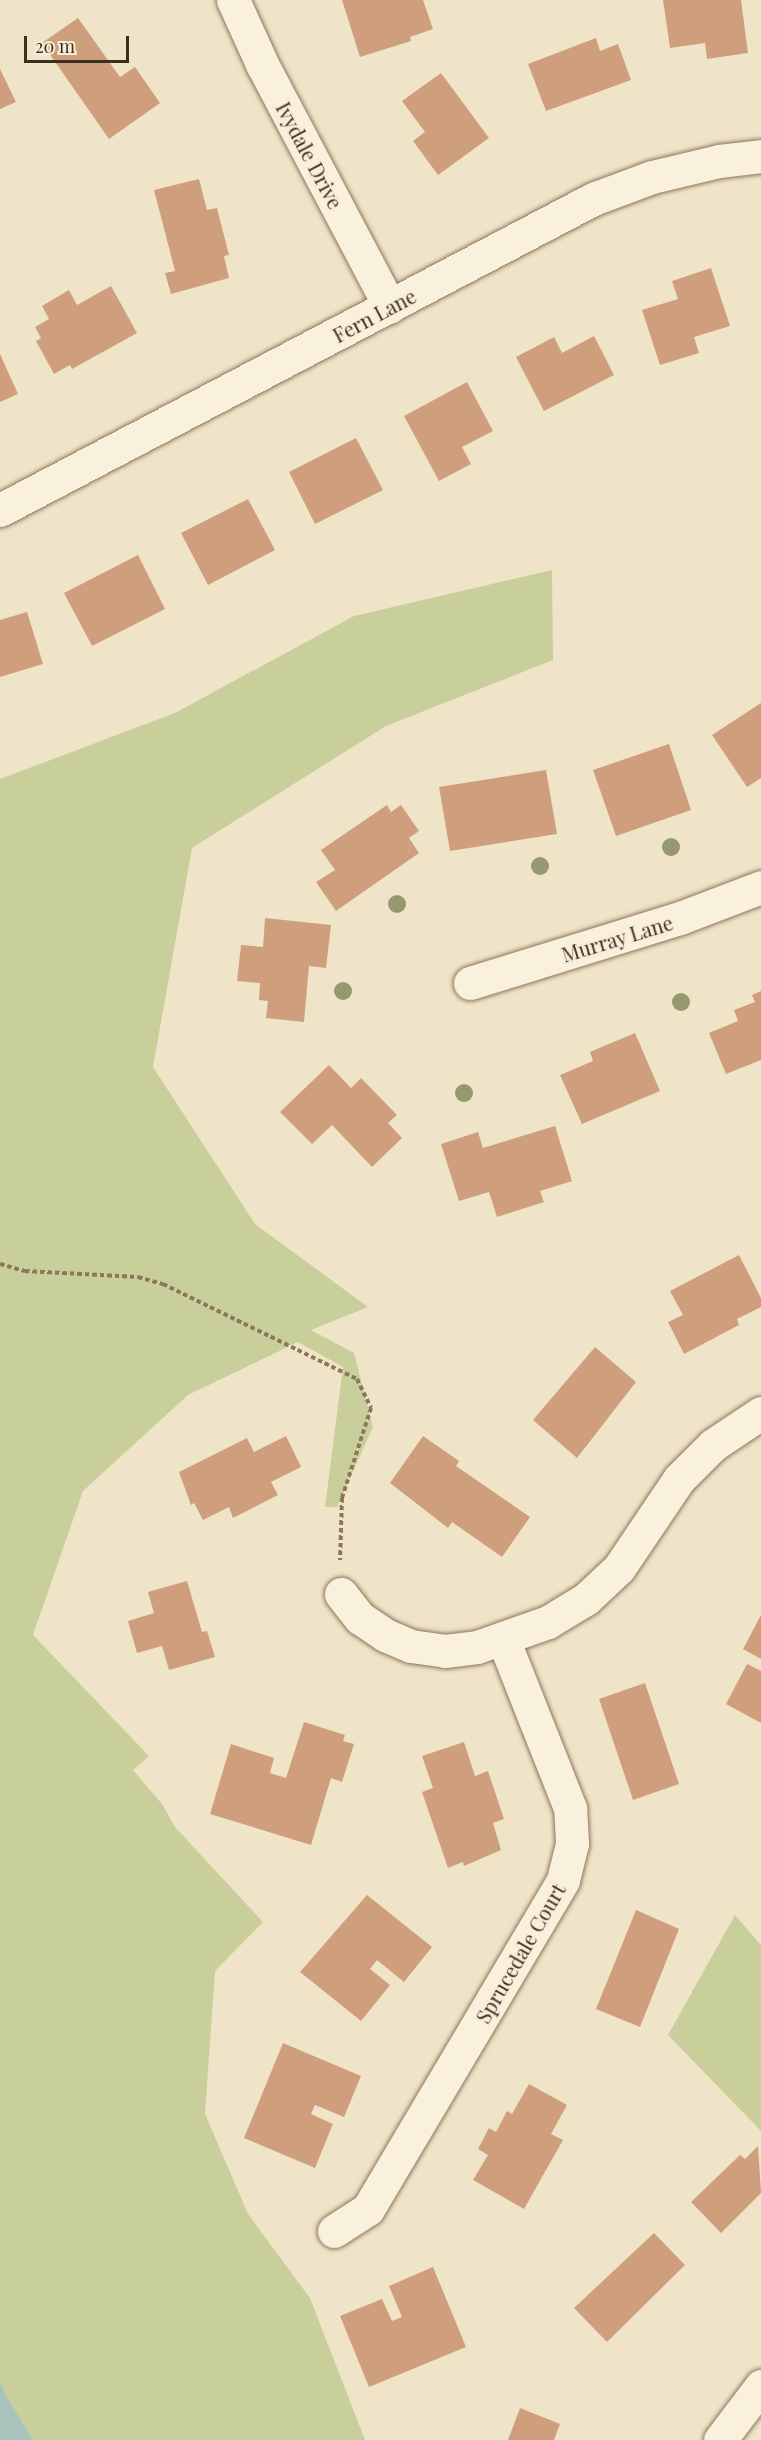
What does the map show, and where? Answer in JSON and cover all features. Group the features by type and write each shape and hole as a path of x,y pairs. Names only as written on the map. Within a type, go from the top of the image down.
{"street":[{"name":"Ivydale Drive","path":"233,0 263,66 390,307"},
{"name":"Fern Lane","path":"0,510 594,200 652,177 719,160 761,156"},
{"name":"Murray Lane","path":"470,983 680,918 761,887"},
{"path":"341,1594 360,1618 385,1635 411,1646 446,1651 503,1640 548,1622 586,1599 620,1568 679,1479 713,1445 761,1413"},
{"name":"Sprucedale Court","path":"334,2231 368,2209 563,1880 572,1844 570,1808 503,1640"},
{"path":"720,2440 761,2386"}],"path":[{"path":"0,1264 25,1271 138,1277 164,1284 357,1379 371,1408 342,1498 341,1594"}],"green space":[{"path":"552,570 553,660 386,726 192,848 153,1067 255,1224 368,1307 311,1330 354,1353 373,1427 337,1507 325,1507 343,1367 298,1342 188,1395 83,1491 33,1635 149,1756 133,1770 162,1804 175,1827 263,1922 215,1971 205,2114 248,2214 310,2298 365,2440 0,2440 0,779 175,713 354,616"},
{"path":"735,1915 761,1945 761,2131 668,2035"}],"water":[{"path":"0,2381 5,2394 33,2440 0,2440"}],"building":[{"path":"342,0 423,0 433,29 410,37 411,41 360,57"},
{"path":"663,0 741,0 748,53 707,59 705,43 670,48"},
{"path":"78,18 120,77 135,67 160,103 109,139 42,43"},
{"path":"596,38 600,51 618,44 631,80 546,111 528,64"},
{"path":"0,69 16,102 0,109"},
{"path":"441,73 489,138 438,175 413,141 425,132 402,101"},
{"path":"199,179 207,210 217,208 229,255 224,256 229,278 171,294 165,273 175,271 154,190"},
{"path":"711,268 730,326 694,337 699,353 660,365 642,310 678,299 672,281"},
{"path":"111,286 137,333 72,369 70,365 54,374 36,341 41,338 35,327 49,319 42,306 69,290 77,305"},
{"path":"594,336 614,375 544,411 516,357 554,337 562,353"},
{"path":"0,354 18,394 0,402"},
{"path":"467,382 493,431 462,447 471,464 439,481 404,416"},
{"path":"356,438 383,490 315,524 289,472"},
{"path":"248,499 275,550 208,585 181,533"},
{"path":"138,555 165,609 92,646 64,593"},
{"path":"27,612 43,664 0,677 0,620"},
{"path":"761,703 761,778 747,787 712,735"},
{"path":"669,744 691,810 616,836 593,770"},
{"path":"546,770 557,834 450,851 439,787"},
{"path":"387,805 391,812 401,805 419,831 409,838 419,853 336,911 316,882 335,870 321,850"},
{"path":"265,918 331,925 326,968 309,966 304,1022 266,1018 268,1001 259,1000 260,983 237,981 241,945 263,947"},
{"path":"761,991 761,1060 726,1074 709,1033 738,1021 734,1010 755,1002 752,995"},
{"path":"635,1033 660,1091 582,1124 560,1075 593,1061 590,1052"},
{"path":"329,1065 351,1088 361,1078 397,1115 388,1123 402,1138 372,1167 332,1125 312,1144 280,1112"},
{"path":"555,1126 572,1181 540,1191 544,1202 497,1217 489,1192 459,1201 441,1144 478,1132 483,1148"},
{"path":"739,1255 761,1298 761,1307 737,1319 739,1325 684,1354 668,1322 683,1315 670,1291"},
{"path":"595,1347 636,1382 577,1458 533,1420"},
{"path":"286,1436 301,1467 271,1482 278,1495 233,1518 229,1507 203,1520 194,1503 191,1505 179,1472 247,1438 254,1452"},
{"path":"423,1436 459,1461 456,1466 530,1517 502,1557 452,1522 448,1528 390,1483"},
{"path":"187,1581 202,1632 207,1631 215,1657 169,1670 162,1646 137,1653 128,1621 154,1613 148,1592"},
{"path":"761,1615 761,1659 743,1649"},
{"path":"747,1664 761,1671 761,1723 726,1704"},
{"path":"645,1683 679,1784 633,1800 599,1699"},
{"path":"304,1722 345,1735 343,1741 354,1744 342,1782 331,1778 311,1845 210,1814 231,1744 274,1758 270,1773 286,1778"},
{"path":"464,1742 475,1776 488,1771 504,1819 493,1823 501,1850 464,1866 463,1862 448,1868 422,1792 433,1788 422,1756"},
{"path":"367,1895 432,1947 404,1982 377,1960 370,1969 390,1985 361,2021 300,1972"},
{"path":"636,1910 679,1929 640,2027 596,2009"},
{"path":"283,2043 361,2076 344,2117 315,2105 311,2114 333,2124 315,2168 244,2138"},
{"path":"529,2084 567,2105 551,2134 563,2140 524,2209 473,2180 488,2155 478,2149 489,2128 496,2132 507,2111 512,2114"},
{"path":"758,2146 761,2193 721,2233 691,2202 740,2155 745,2159"},
{"path":"654,2233 685,2265 607,2342 574,2308"},
{"path":"433,2267 466,2347 369,2387 340,2316 382,2299 392,2321 402,2317 389,2286"},
{"path":"520,2408 560,2424 554,2440 508,2440"}]}
